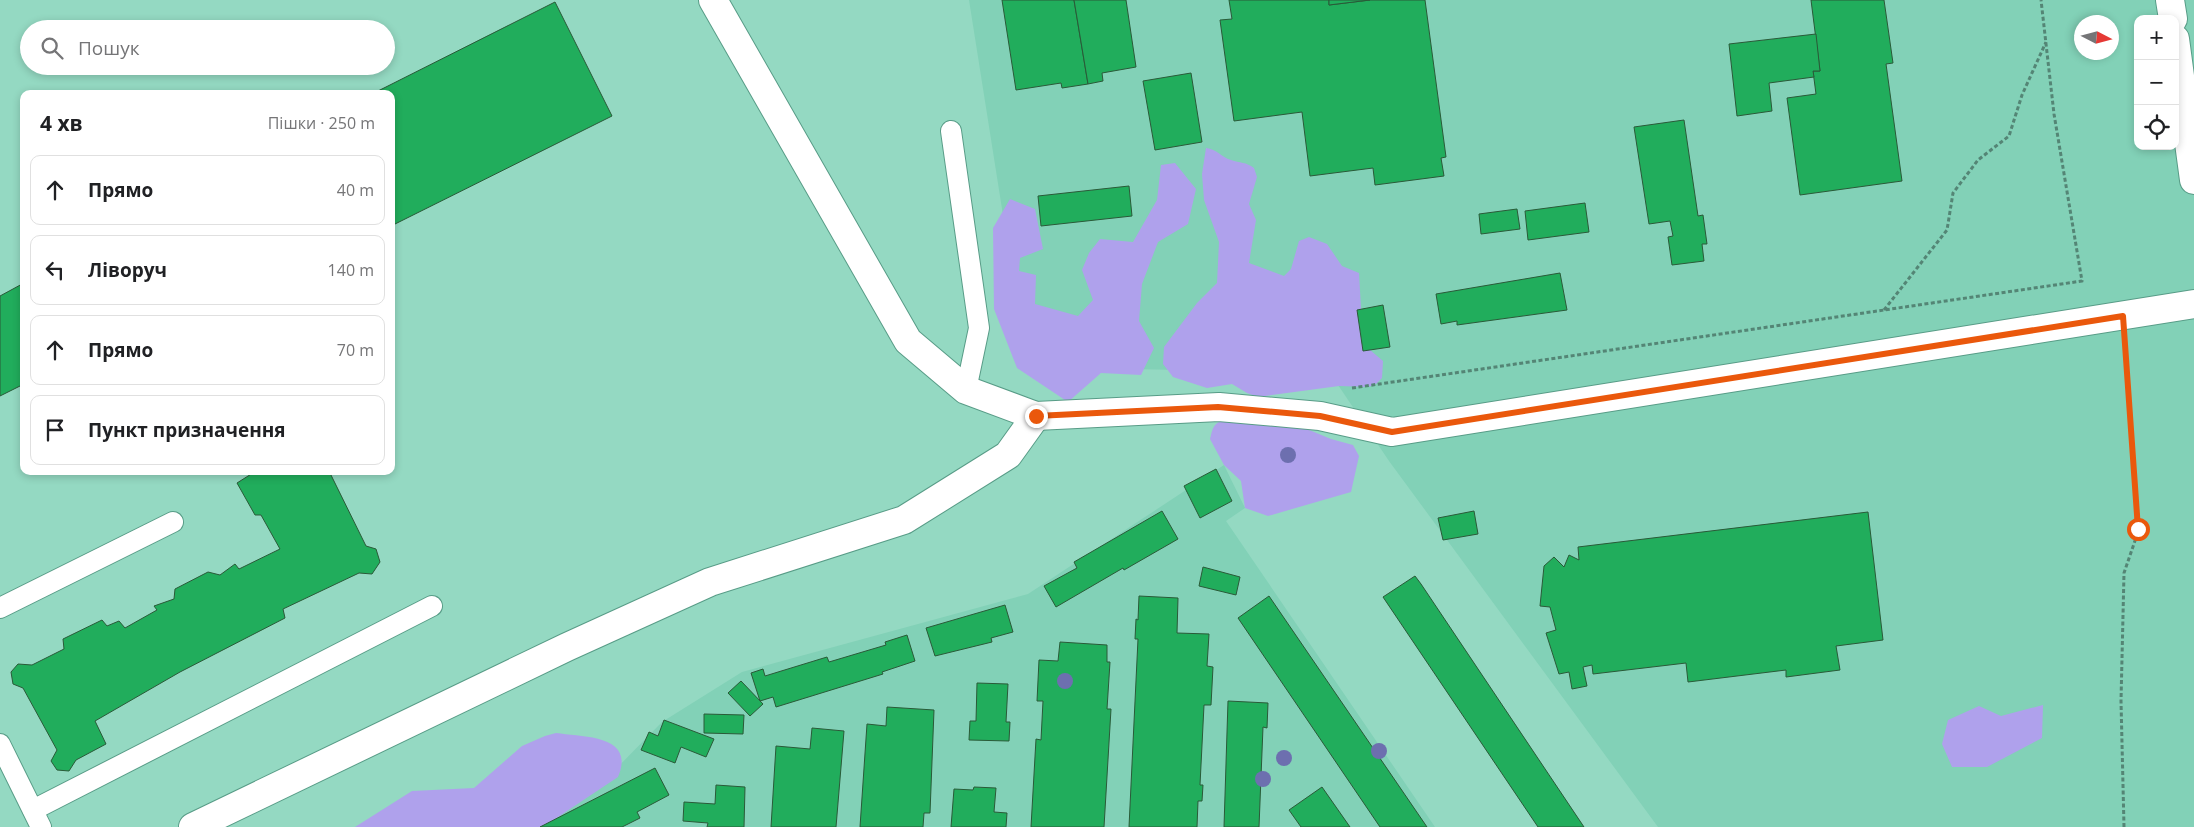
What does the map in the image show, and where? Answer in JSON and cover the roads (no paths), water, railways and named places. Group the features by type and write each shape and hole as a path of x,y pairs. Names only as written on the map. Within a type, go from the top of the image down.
{"street":[{"path":"713,0 908,341 966,390 1036,416 1218,407 1320,416 1392,432 2194,304"},
{"path":"2170,0 2172,15"},
{"path":"2178,60 2194,180"},
{"path":"193,827 549,655 710,582 904,520 1008,455 1036,416"}],"lane":[{"path":"951,131 979,328 966,390"},
{"path":"0,608 173,522"},
{"path":"0,744 37,819 432,606"}]}
